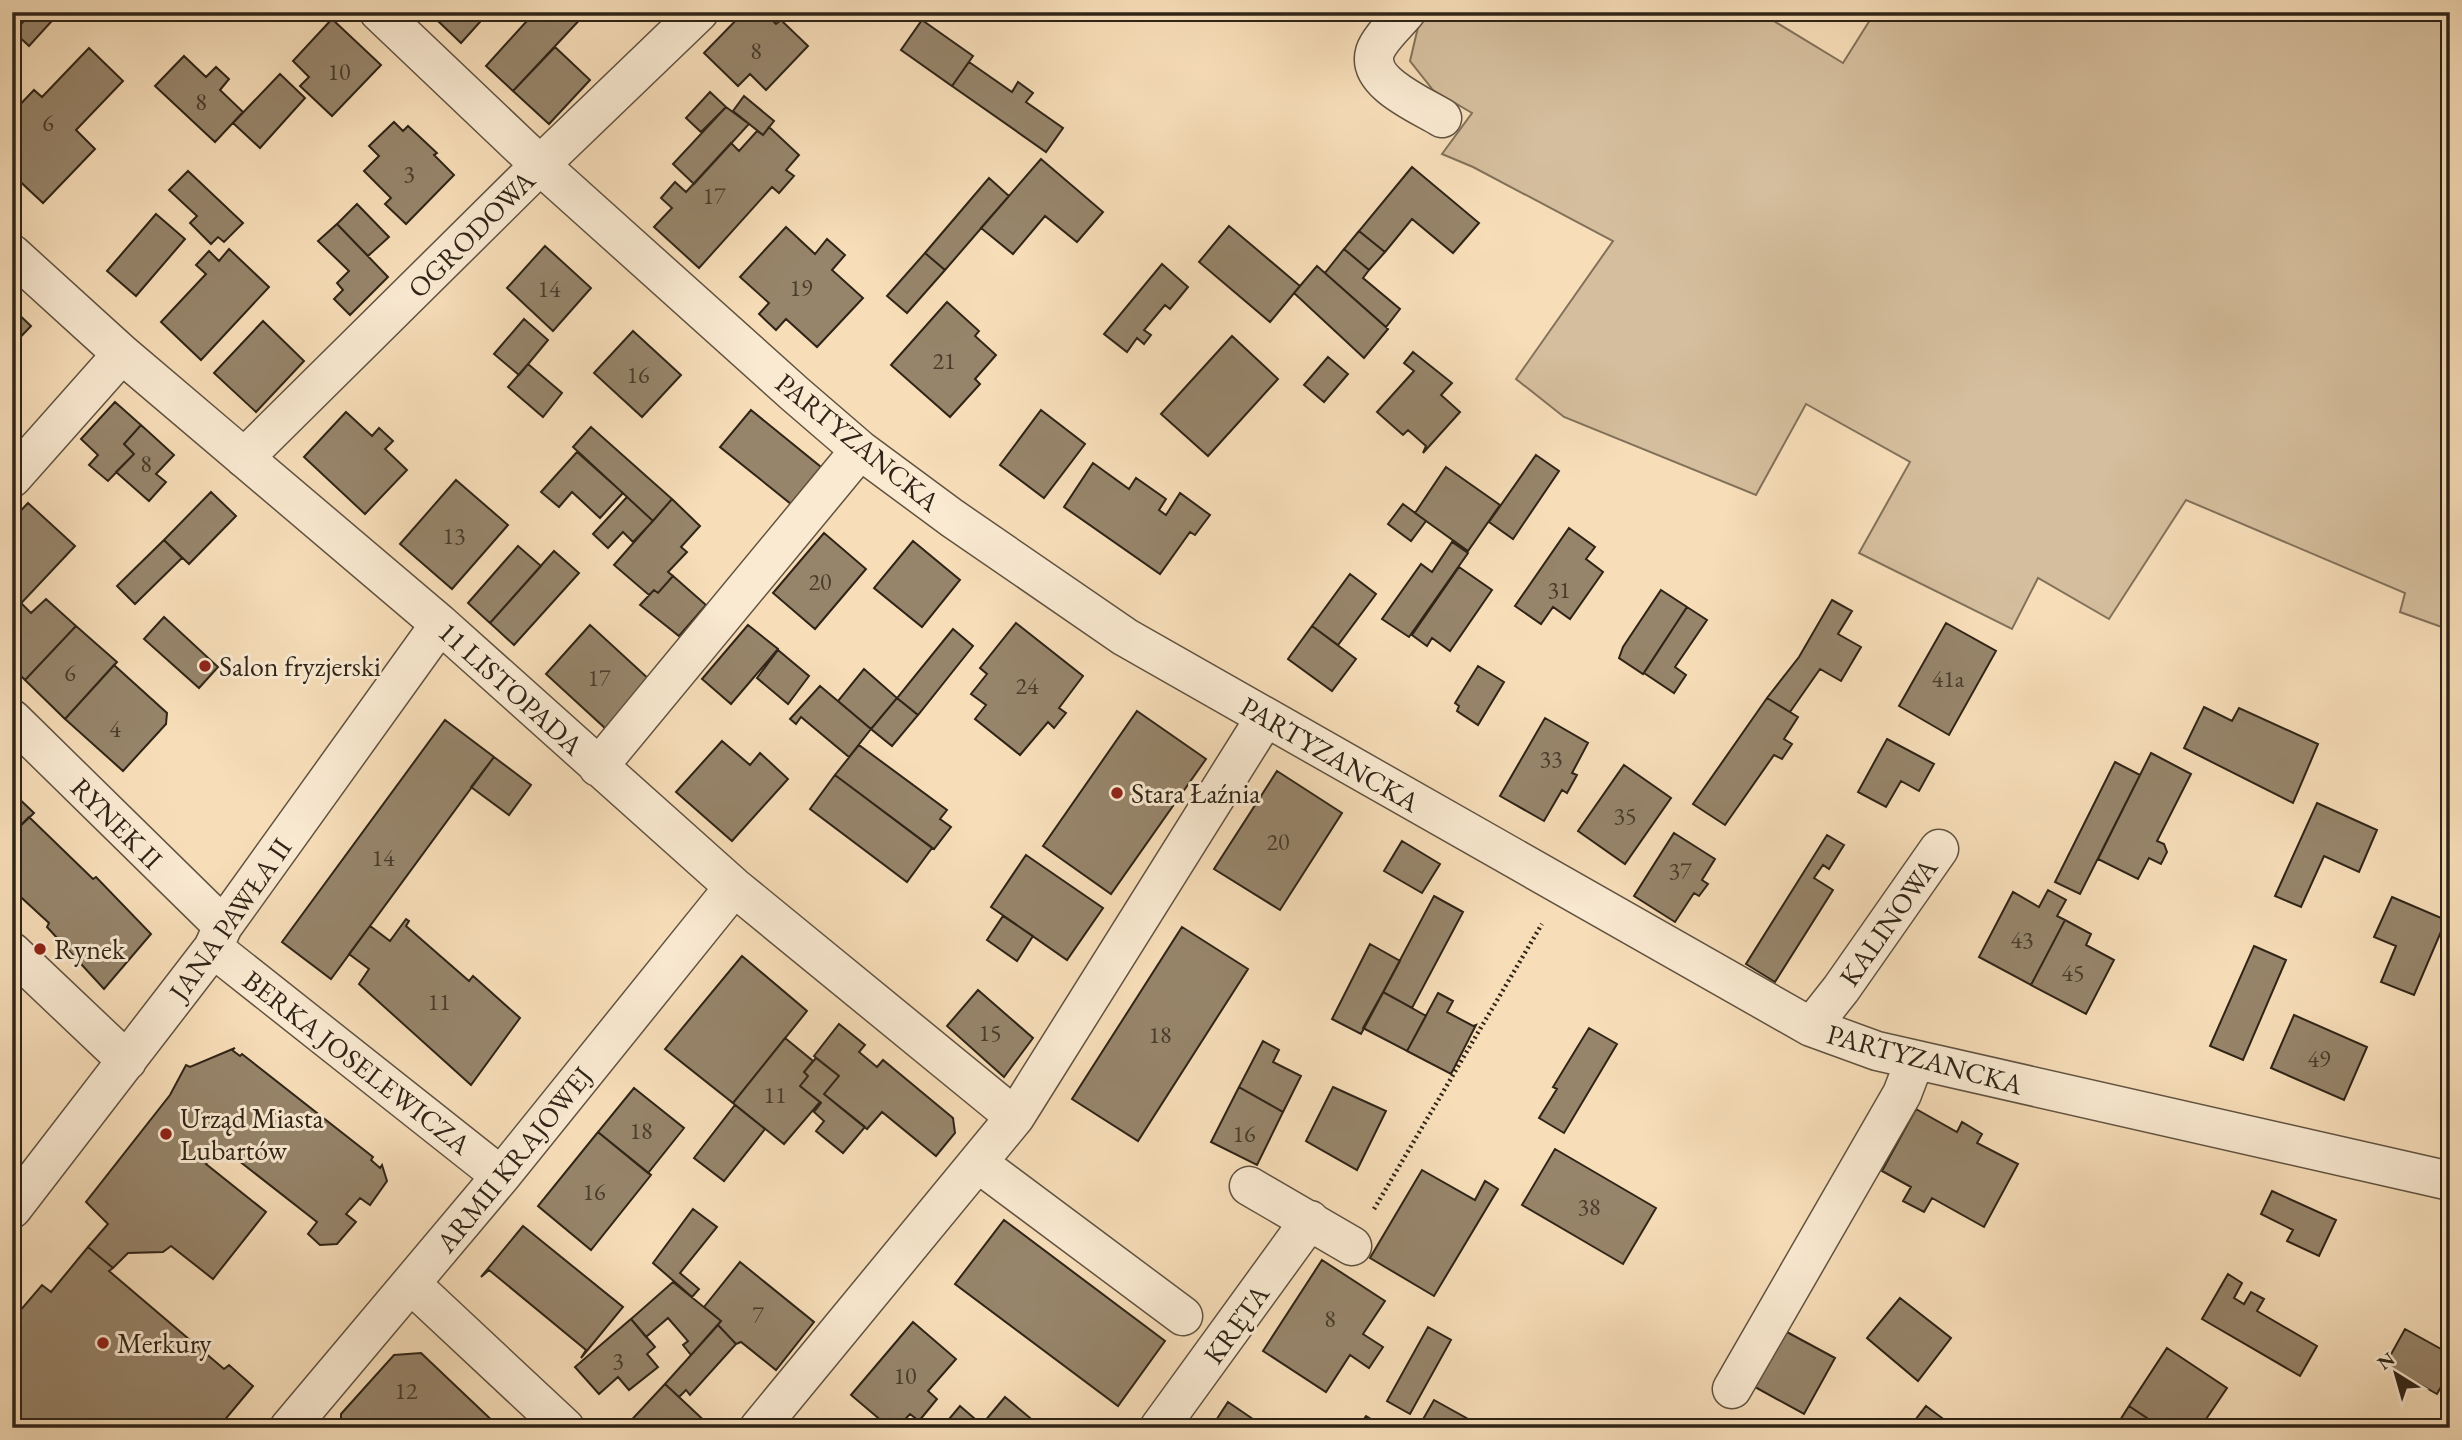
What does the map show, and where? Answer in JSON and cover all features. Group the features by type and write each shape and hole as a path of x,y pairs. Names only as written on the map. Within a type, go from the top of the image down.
{"street":[{"name":"PARTYZANCKA","path":"379,12 540,165 860,450 1038,579 1125,637 1811,1027 1877,1051 2450,1181"},
{"name":"OGRODOWA","path":"244,458 699,12"},
{"path":"1406,12 1375,51 1374,67 1384,82 1443,118"},
{"name":"11 LISTOPADA","path":"12,254 122,354 440,624 734,887 1015,1116"},
{"path":"12,478 122,354"},
{"path":"598,767 860,450"},
{"name":"JANA PAWŁA II","path":"12,1209 127,1061 218,937 440,624"},
{"path":"758,1428 1015,1116 1265,718"},
{"name":"RYNEK II","path":"12,719 218,937"},
{"name":"KALINOWA","path":"1811,1027 1841,989 1939,849"},
{"name":"ARMII KRAJOWEJ","path":"289,1428 501,1176 734,887"},
{"name":"BERKA JOSELEWICZA","path":"218,937 501,1176"},
{"path":"12,952 127,1061"},
{"path":"1732,1389 1902,1094 1915,1060"},
{"path":"978,1163 1183,1317"},
{"path":"1249,1186 1352,1246"},
{"name":"KRĘTA","path":"1159,1428 1310,1220"},
{"path":"411,1284 565,1428"}],"path":[{"path":"1352,1246 1549,913"}],"shaded area":[{"path":"1427,12 1759,12 1843,63 1875,12 2450,12 2450,630 2400,612 2405,593 2186,500 2109,619 2038,578 2012,629 1859,553 1910,462 1806,404 1756,495 1564,417 1516,379 1613,241 1473,167 1442,154 1472,113 1433,90 1410,61 1419,23"}],"building":[{"path":"12,12 28,12 12,30"},
{"path":"32,12 60,12 29,46 14,32"},
{"path":"428,12 448,12 439,22"},
{"path":"448,12 489,12 461,43 439,22"},
{"path":"535,12 587,12 513,91 486,66"},
{"path":"744,12 764,12 776,24 781,20 808,46 766,90 750,74 738,86 704,53"},
{"path":"332,19 381,65 332,116 300,86 309,77 293,61"},
{"path":"922,20 973,56 952,86 901,50"},
{"path":"555,47 590,80 549,124 513,91"},
{"path":"89,48 123,81 76,130 95,149 43,203 12,174 12,113 34,90 42,97"},
{"path":"184,56 206,77 216,67 229,79 220,90 243,112 215,142 155,86"},
{"path":"969,62 1012,92 1018,82 1033,93 1026,102 1063,128 1046,152 952,86"},
{"path":"280,74 305,98 260,148 233,123"},
{"path":"710,92 726,107 701,132 686,118"},
{"path":"744,96 774,121 763,135 733,111"},
{"path":"726,107 749,124 694,184 673,164"},
{"path":"394,122 403,131 408,126 437,153 434,155 454,175 406,224 385,204 391,198 364,171 379,156 369,146"},
{"path":"769,127 799,155 786,170 794,176 779,193 772,187 699,268 654,227 672,208 661,198 675,182 686,192 731,143 739,151 757,131 763,135"},
{"path":"1041,159 1103,212 1077,242 1045,216 1013,254 981,228"},
{"path":"1412,167 1479,223 1453,253 1412,219 1385,252 1359,231"},
{"path":"188,171 243,223 224,242 218,237 211,244 190,223 197,216 169,190"},
{"path":"989,178 1009,196 945,270 925,253"},
{"path":"357,204 389,237 368,256 337,224"},
{"path":"156,214 185,239 136,296 107,271"},
{"path":"337,224 388,277 350,315 334,299 343,290 337,283 349,271 318,241"},
{"path":"1229,226 1300,286 1270,322 1199,262"},
{"path":"786,227 815,254 827,239 845,255 832,270 863,298 817,347 786,319 776,330 759,314 769,303 740,277"},
{"path":"1359,231 1385,252 1369,270 1344,249"},
{"path":"545,246 591,288 553,331 507,288"},
{"path":"229,249 269,287 201,360 161,322 206,274 196,265 209,251 219,261"},
{"path":"1344,249 1369,270 1363,278 1400,309 1386,327 1325,273"},
{"path":"925,253 945,270 907,313 887,296"},
{"path":"1162,264 1188,287 1170,309 1165,305 1144,330 1151,335 1144,344 1137,338 1127,352 1104,334"},
{"path":"1317,266 1388,329 1364,358 1294,293"},
{"path":"947,302 979,331 975,336 996,355 975,379 980,384 950,417 891,365"},
{"path":"12,308 31,326 12,346"},
{"path":"524,319 548,340 519,375 494,354"},
{"path":"263,321 304,361 256,412 214,373"},
{"path":"633,331 681,375 642,417 594,373"},
{"path":"1232,336 1278,379 1208,456 1161,414"},
{"path":"1413,352 1452,383 1441,395 1460,412 1423,453 1426,446 1408,430 1403,435 1377,412 1414,371 1404,363"},
{"path":"1328,357 1348,374 1324,402 1304,385"},
{"path":"528,364 562,393 543,417 508,387"},
{"path":"115,402 141,425 124,444 134,454 108,481 89,465 98,455 81,439"},
{"path":"751,410 821,467 791,504 720,447"},
{"path":"1041,410 1085,444 1044,498 1000,465"},
{"path":"346,412 372,436 379,428 393,441 385,449 407,470 365,514 304,457"},
{"path":"141,425 174,455 156,474 166,482 149,501 116,472 134,454 124,444"},
{"path":"591,427 672,499 653,521 573,447"},
{"path":"577,452 623,493 600,518 572,492 559,507 541,492"},
{"path":"1536,455 1559,471 1513,539 1489,522"},
{"path":"1093,463 1129,489 1136,478 1166,499 1159,510 1166,515 1180,493 1210,515 1195,535 1190,532 1160,574 1064,507"},
{"path":"1446,467 1500,505 1468,551 1415,513"},
{"path":"456,480 508,525 452,589 400,544"},
{"path":"211,492 236,516 189,564 164,540"},
{"path":"627,497 653,521 633,542 623,532 608,548 593,534"},
{"path":"672,499 700,526 681,547 687,552 668,572 673,576 658,593 654,590 649,595 614,565"},
{"path":"28,503 75,546 12,613 12,520"},
{"path":"1403,504 1426,521 1411,541 1388,524"},
{"path":"1569,528 1595,547 1586,559 1603,572 1570,619 1553,607 1541,624 1515,606"},
{"path":"824,533 866,569 815,629 773,593"},
{"path":"164,540 182,558 135,604 117,586"},
{"path":"913,541 960,580 922,627 874,588"},
{"path":"1452,542 1468,553 1409,637 1382,619 1421,564 1432,572"},
{"path":"518,546 541,566 490,623 468,603"},
{"path":"554,551 579,573 514,645 490,623"},
{"path":"1459,567 1492,590 1450,651 1432,638 1427,646 1412,635"},
{"path":"1350,574 1376,594 1338,645 1312,626"},
{"path":"673,576 706,605 679,636 640,605 654,590 658,593"},
{"path":"1661,590 1687,607 1643,674 1619,658 1623,647"},
{"path":"46,599 76,626 25,680 12,667 12,613 21,603 31,613"},
{"path":"1832,600 1852,611 1838,634 1861,647 1841,681 1820,669 1790,712 1767,698 1799,657"},
{"path":"1687,607 1707,620 1675,667 1686,675 1674,693 1644,673"},
{"path":"164,617 218,667 199,688 144,639"},
{"path":"1016,623 1083,676 1059,708 1066,713 1054,728 1048,722 1020,755 975,719 986,705 971,694 987,674 980,668"},
{"path":"1946,623 1996,651 1949,735 1899,706"},
{"path":"590,625 651,681 606,729 546,674"},
{"path":"748,625 778,649 731,704 702,679"},
{"path":"76,626 117,662 65,719 25,680"},
{"path":"1312,626 1356,659 1332,691 1288,659"},
{"path":"953,629 973,646 918,715 897,698"},
{"path":"778,650 809,676 788,704 757,678"},
{"path":"114,665 167,713 166,724 123,771 65,719"},
{"path":"1478,666 1504,682 1478,725 1457,711 1459,706 1455,703"},
{"path":"864,669 897,698 871,729 838,701"},
{"path":"820,686 871,729 849,757 801,717 796,724 790,719"},
{"path":"897,698 918,715 892,746 871,729"},
{"path":"1767,698 1798,717 1784,739 1792,744 1782,759 1774,755 1725,825 1693,804"},
{"path":"2204,707 2232,721 2239,708 2318,744 2293,803 2184,748"},
{"path":"1137,711 1206,759 1111,894 1043,846"},
{"path":"1545,718 1588,743 1572,773 1577,775 1567,793 1562,790 1544,821 1500,796"},
{"path":"445,720 494,757 331,979 282,942"},
{"path":"1887,739 1934,764 1919,791 1901,781 1886,807 1858,792"},
{"path":"722,741 750,765 760,753 788,779 732,841 676,792"},
{"path":"859,745 947,810 940,819 951,827 934,849 835,775"},
{"path":"2151,753 2191,774 2157,841 2164,844 2167,852 2161,864 2149,858 2138,879 2098,859"},
{"path":"494,757 531,785 509,815 471,787"},
{"path":"2115,762 2140,775 2080,894 2055,882"},
{"path":"1624,765 1671,798 1625,864 1578,831"},
{"path":"1277,771 1342,813 1280,910 1214,869"},
{"path":"835,775 932,848 907,882 810,809"},
{"path":"12,792 34,813 12,834"},
{"path":"2317,803 2377,830 2359,872 2324,856 2301,907 2275,896"},
{"path":"29,817 93,879 96,877 151,934 104,989 47,927 49,923 12,889 12,834"},
{"path":"1674,833 1715,859 1702,880 1708,884 1699,896 1694,893 1675,922 1634,896"},
{"path":"1827,835 1844,845 1829,869 1823,865 1814,878 1833,890 1775,982 1746,964"},
{"path":"1402,841 1440,864 1422,893 1384,871"},
{"path":"1026,855 1103,908 1067,960 991,907"},
{"path":"2048,890 2066,900 2057,916 2065,920 2031,985 1979,957 2013,892 2039,907"},
{"path":"1434,896 1463,912 1412,1008 1383,992"},
{"path":"2392,897 2446,920 2414,995 2381,982 2396,946 2374,937"},
{"path":"1003,916 1033,936 1017,961 987,940"},
{"path":"406,919 409,921 406,926 469,981 473,976 520,1018 471,1085 359,984 369,969 349,954 370,926 390,941"},
{"path":"2065,920 2091,934 2086,945 2114,960 2086,1014 2031,985"},
{"path":"1182,927 1248,969 1138,1141 1072,1099"},
{"path":"1370,944 1400,961 1361,1034 1332,1019"},
{"path":"2254,946 2286,960 2243,1060 2210,1046"},
{"path":"742,956 807,1011 733,1103 665,1049"},
{"path":"978,990 1033,1038 1004,1077 947,1026"},
{"path":"1383,992 1426,1016 1407,1051 1363,1028"},
{"path":"1438,993 1453,1001 1447,1012 1473,1026 1476,1025 1451,1074 1407,1051"},
{"path":"2294,1015 2367,1047 2344,1100 2271,1068"},
{"path":"839,1024 865,1045 859,1052 877,1067 883,1060 953,1118 955,1133 936,1156 882,1112 867,1129 824,1094 839,1076 814,1056"},
{"path":"1589,1028 1617,1044 1564,1133 1539,1118 1557,1089 1553,1087"},
{"path":"785,1038 813,1061 804,1072 808,1076 800,1086 820,1102 784,1144 733,1103"},
{"path":"1263,1041 1279,1050 1273,1062 1301,1076 1283,1112 1239,1087"},
{"path":"235,1048 232,1050 240,1056 242,1054 373,1157 371,1160 380,1168 382,1165 387,1181 370,1205 360,1198 346,1214 356,1222 337,1244 320,1245 308,1234 317,1222 220,1146 206,1164 266,1212 213,1279 171,1246 163,1252 128,1253 113,1268 88,1247 108,1224 86,1202 170,1095 186,1065 190,1067"},
{"path":"816,1058 839,1076 824,1094 865,1127 843,1153 816,1131 824,1121 814,1112 821,1103 800,1086 808,1076 804,1072"},
{"path":"1239,1087 1283,1112 1257,1165 1211,1142"},
{"path":"1333,1087 1386,1111 1357,1170 1306,1141"},
{"path":"634,1088 684,1128 648,1173 598,1132"},
{"path":"735,1105 765,1129 724,1181 694,1158"},
{"path":"1916,1109 1957,1132 1962,1122 1982,1134 1977,1143 2018,1164 1984,1227 1932,1198 1924,1212 1903,1201 1911,1187 1882,1171"},
{"path":"598,1132 651,1175 591,1250 538,1206"},
{"path":"1555,1149 1656,1208 1623,1264 1522,1205"},
{"path":"1422,1170 1475,1200 1485,1181 1498,1189 1434,1296 1370,1258"},
{"path":"2272,1191 2336,1220 2319,1256 2287,1241 2293,1230 2261,1214"},
{"path":"693,1209 717,1227 680,1273 699,1289 692,1297 653,1263"},
{"path":"1004,1220 1165,1341 1118,1406 955,1284"},
{"path":"523,1226 623,1307 581,1358 586,1350 489,1270 481,1277"},
{"name":"Merkury","path":"88,1247 113,1268 109,1271 224,1369 229,1365 253,1386 218,1428 12,1428 12,1320 42,1285 51,1292"},
{"path":"1322,1260 1385,1301 1363,1334 1383,1347 1369,1368 1350,1355 1326,1392 1263,1351"},
{"path":"740,1262 814,1322 776,1370 741,1342 736,1344 718,1325 721,1321 704,1307"},
{"path":"2228,1274 2242,1283 2234,1298 2244,1304 2251,1292 2264,1299 2257,1311 2317,1346 2300,1376 2202,1319"},
{"path":"673,1282 721,1321 691,1355 683,1345 688,1341 668,1318 646,1337 631,1319"},
{"path":"1900,1298 1951,1338 1918,1381 1867,1338"},
{"path":"631,1319 655,1347 647,1354 658,1367 629,1390 618,1377 599,1394 575,1367"},
{"path":"913,1322 956,1359 928,1391 937,1399 919,1421 910,1414 897,1428 890,1428 851,1395"},
{"path":"718,1325 736,1344 690,1395 686,1390 679,1397 665,1384"},
{"path":"1428,1327 1451,1340 1410,1414 1387,1401"},
{"path":"2405,1329 2450,1354 2450,1371 2437,1394 2385,1365"},
{"path":"1785,1331 1835,1358 1804,1414 1755,1387"},
{"path":"2167,1348 2227,1388 2200,1428 2162,1428 2129,1406"},
{"path":"421,1353 500,1428 341,1428 341,1414 394,1355"},
{"path":"665,1384 679,1397 712,1428 624,1428"},
{"path":"1005,1397 1042,1428 979,1428"},
{"path":"1434,1400 1477,1424 1475,1428 1418,1428"},
{"path":"1228,1402 1266,1428 1211,1428"},
{"path":"960,1406 982,1425 979,1428 948,1428 944,1425"},
{"path":"1926,1406 1954,1427 1909,1428"},
{"path":"2129,1406 2162,1428 2115,1428"},
{"path":"1366,1416 1386,1428 1358,1428"}],"place":[{"name":"Salon fryzjerski","path":"205,666"},
{"name":"Stara Łaźnia","path":"1117,793"},
{"name":"Rynek","path":"40,949"},
{"name":"Urząd Miasta Lubartów","path":"166,1134"},
{"name":"Merkury","path":"103,1343"}]}
